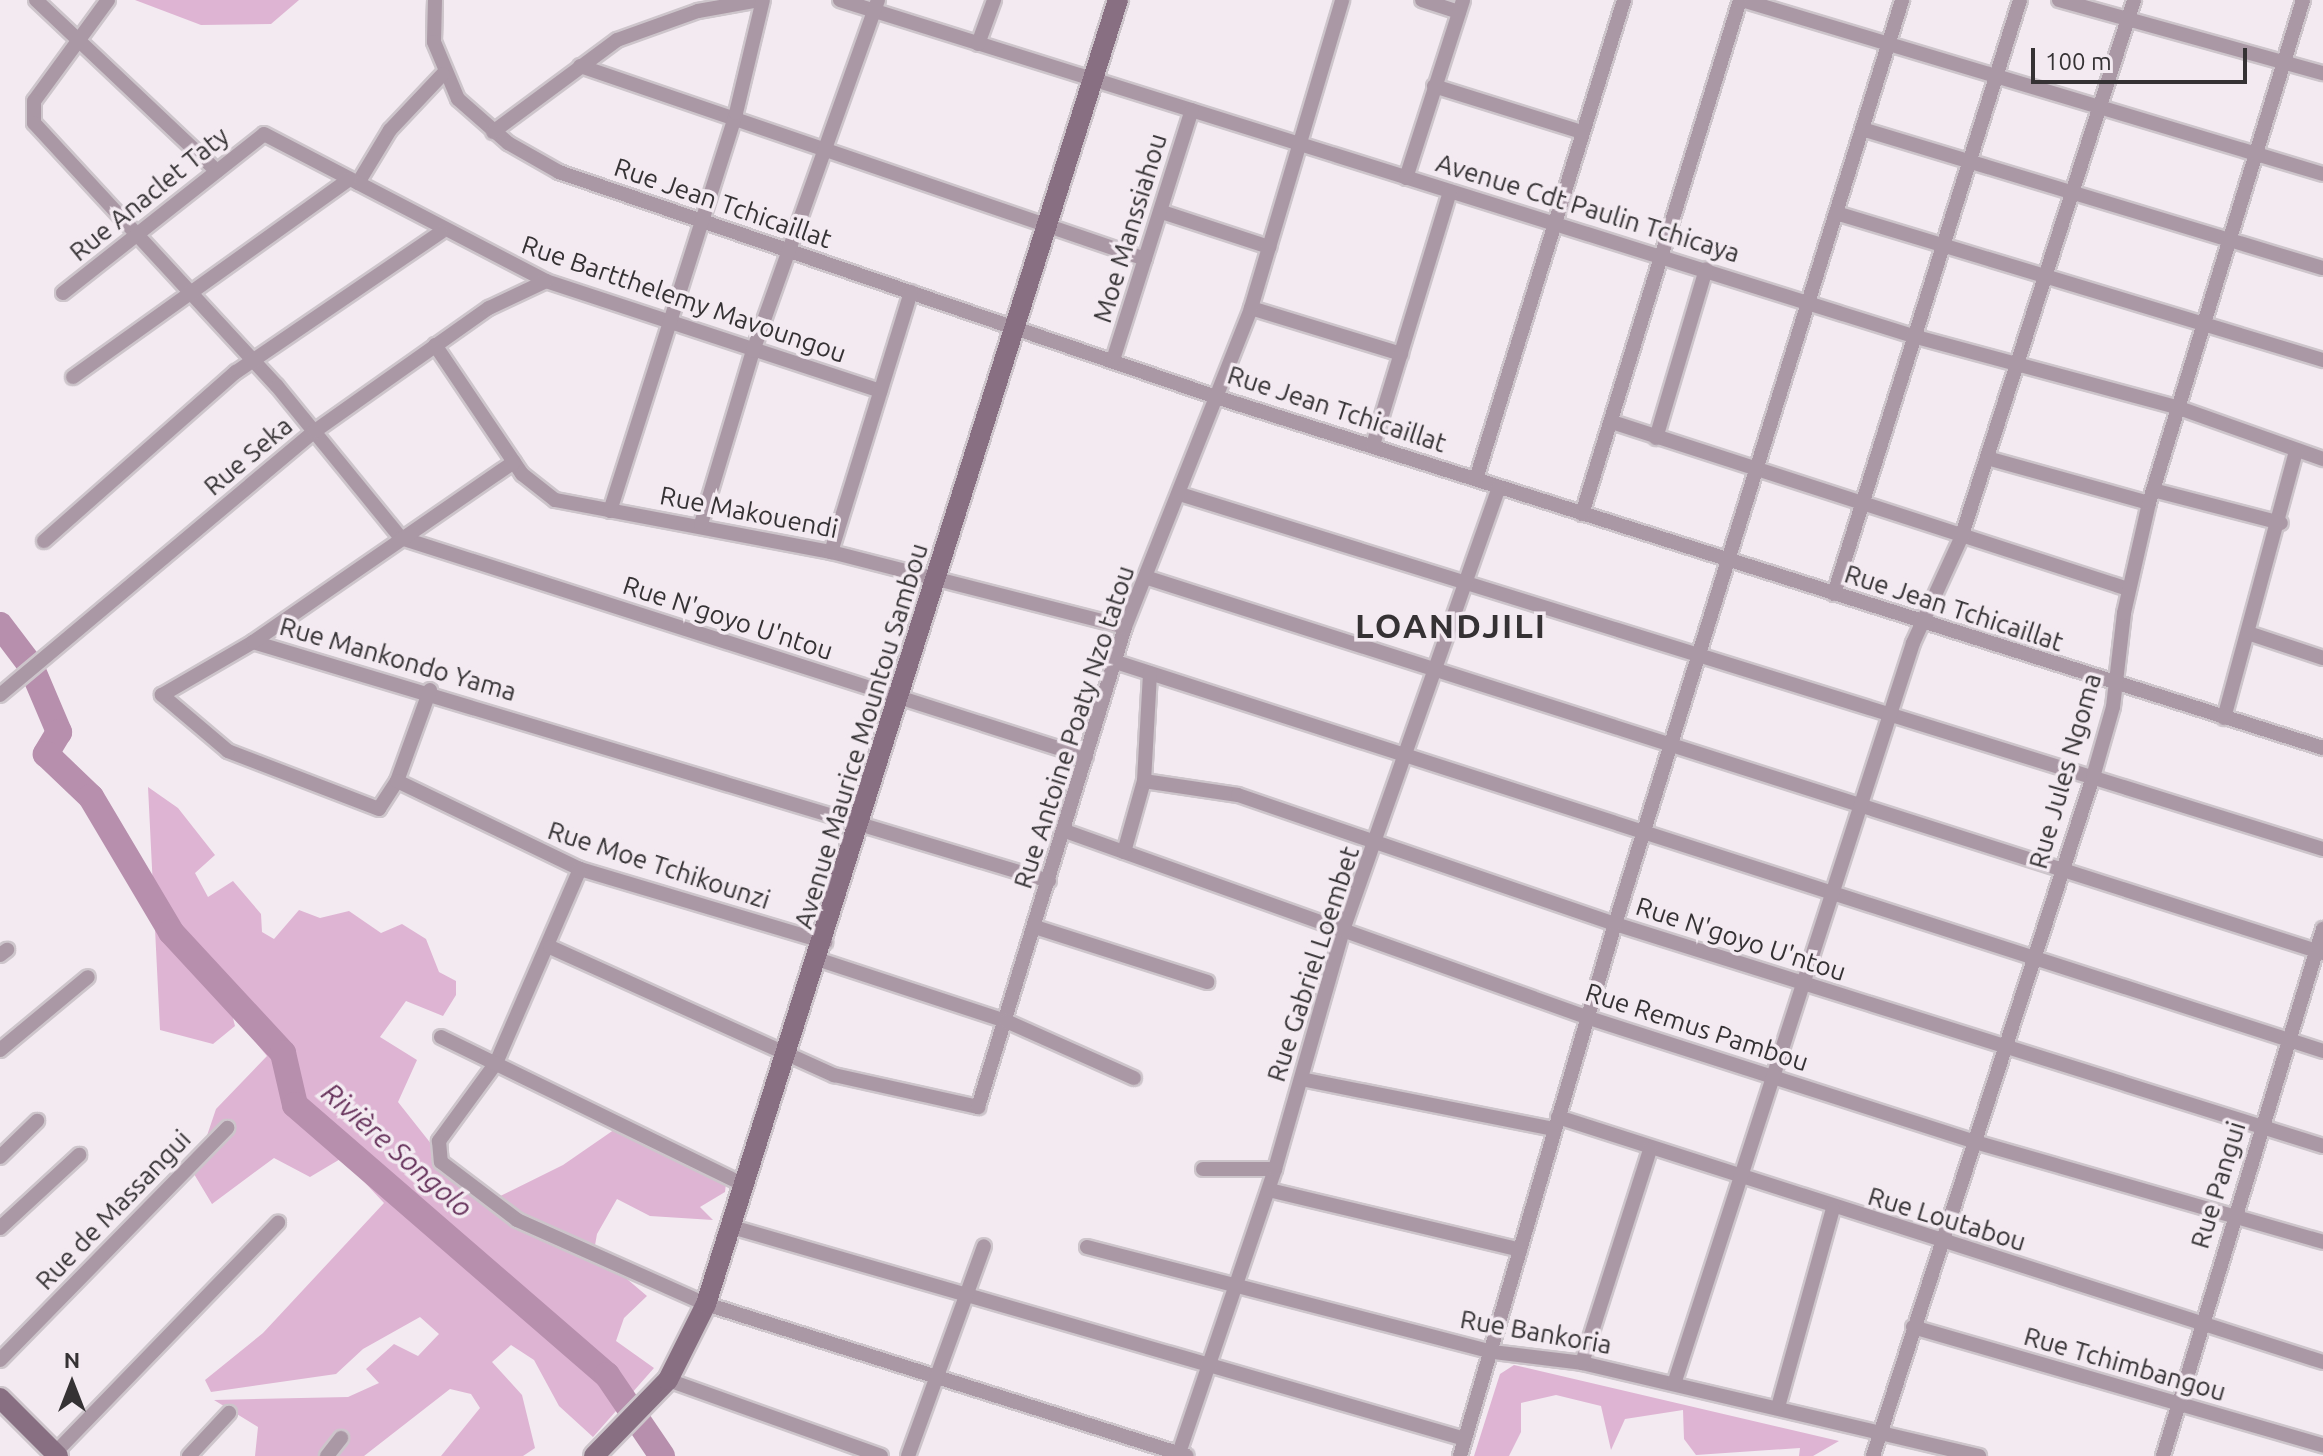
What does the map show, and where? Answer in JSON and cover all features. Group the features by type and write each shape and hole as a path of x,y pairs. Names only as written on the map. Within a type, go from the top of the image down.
{"street":[{"path":"36,0 82,39 217,171"},
{"path":"108,0 34,101 34,123 315,431 401,538"},
{"path":"73,377 354,181 390,130 443,74 435,0"},
{"path":"493,132 580,66 655,23 761,0 736,113 610,511"},
{"name":"Avenue Cdt Paulin Tchicaya","path":"840,0 876,4 978,44 1091,80 2018,368 2179,408 2323,459"},
{"path":"978,44 994,0"},
{"name":"Avenue Maurice Mountou Sambou","path":"594,1456 668,1380 706,1304 822,951 1044,225 1118,0"},
{"name":"Rue Antoine Poaty Nzo tatou","path":"789,1053 882,1091 978,1107 1125,627 1183,495 1251,308 1342,0"},
{"path":"1406,178 1461,6 1422,0"},
{"path":"1476,479 1624,0"},
{"path":"1582,514 1612,422 1657,254 1741,0 2323,174"},
{"path":"1460,1456 1493,1352 1615,924 1902,0"},
{"path":"1834,594 1965,164 2020,0"},
{"path":"2059,0 2128,18 2285,68 2323,73"},
{"path":"1674,1384 1830,893 1923,622 1961,538 2134,0"},
{"name":"Rue Jules Ngoma","path":"1873,1456 1940,1241 2093,777 2117,687 2128,589 2151,496 2285,68 2303,0"},
{"path":"701,524 753,351 876,4"},
{"path":"580,66 736,113 1145,259"},
{"name":"Rue Jean Tchicaillat","path":"443,74 493,132 559,172 701,223 1219,398 1923,622 2117,687 2323,748"},
{"path":"1434,86 1582,132"},
{"name":"Moe Manssiahou","path":"1113,360 1192,110"},
{"path":"1862,129 2073,197 2323,268"},
{"name":"Rue Anaclet Taty","path":"63,293 138,239 264,134"},
{"name":"Rue Bartthelemy Mavoungou","path":"264,134 354,181 441,232 546,281 880,391"},
{"path":"1373,445 1450,191"},
{"path":"1162,212 1269,247"},
{"path":"1836,213 2046,279 2323,360"},
{"path":"44,541 253,361 441,232"},
{"path":"1656,438 1706,269"},
{"name":"Rue Seka","path":"0,695 315,431 435,345 546,281"},
{"path":"831,552 911,292"},
{"path":"1251,308 1401,354"},
{"name":"Rue Makouendi","path":"435,345 514,462 555,500 701,524 831,552 937,576 1125,627"},
{"path":"1612,422 1961,538 2128,589"},
{"path":"2224,718 2281,523 2296,451"},
{"path":"1987,458 2281,523"},
{"name":"Rue Mankondo Yama","path":"253,642 514,462"},
{"name":"Rue Gabriel Loembet","path":"1181,1455 1205,1365 1269,1190 1343,930 1377,844 1499,488"},
{"path":"1183,495 2323,849"},
{"name":"Rue N'goyo U'ntou","path":"401,538 1086,757"},
{"path":"1145,577 2320,952"},
{"path":"2251,634 2323,658"},
{"path":"253,642 162,695 228,751 368,808 386,803 430,690"},
{"name":"Rue Mankondo Yama","path":"253,642 430,690 1049,881"},
{"path":"1116,662 2323,1051"},
{"path":"1124,852 1144,781 1150,673"},
{"name":"Rue Moe Tchikounzi","path":"397,781 580,869 822,951 1006,1021 1134,1078"},
{"name":"Rue N'goyo U'ntou","path":"1144,781 1229,793 1615,924 2323,1146"},
{"name":"Rue Remus Pambou","path":"1065,831 1589,1018 1975,1142 2323,1242"},
{"path":"580,869 550,947 496,1063 439,1141 441,1162 517,1220 706,1304 1181,1455"},
{"path":"1035,927 1207,982"},
{"name":"Rue Pangui","path":"2163,1456 2233,1216 2320,952 2323,929"},
{"path":"550,947 789,1053"},
{"path":"0,1050 88,977"},
{"path":"441,1037 745,1185"},
{"name":"Rue Loutabou","path":"1301,1079 1556,1123 2323,1362"},
{"path":"0,1157 37,1121"},
{"name":"Rue de Massangui","path":"0,1360 227,1128"},
{"path":"1582,1363 1650,1150"},
{"path":"0,1228 79,1155"},
{"path":"1203,1169 1275,1169"},
{"path":"1269,1190 1520,1250"},
{"path":"1778,1407 1833,1209"},
{"path":"0,1398 55,1455 278,1223"},
{"path":"732,1227 1465,1439"},
{"path":"908,1456 984,1246"},
{"name":"Rue Bankoria","path":"1087,1247 1232,1289 1493,1352 1582,1363 1979,1456"},
{"name":"Rue Tchimbangou","path":"1913,1327 2323,1445"},
{"path":"668,1380 881,1456"},
{"path":"189,1456 229,1413"},
{"path":"327,1456 341,1438"}],"shaded area":[{"path":"135,0 299,0 271,24 201,25"},
{"path":"148,787 178,808 215,855 195,873 208,897 233,881 261,914 262,932 274,939 299,910 320,918 349,911 381,933 402,924 426,939 439,972 456,981 456,995 443,1016 406,1001 380,1037 417,1060 398,1102 432,1145 433,1163 488,1202 563,1165 621,1125 727,1175 725,1192 700,1207 713,1220 650,1216 617,1199 597,1234 594,1251 647,1296 624,1318 616,1341 654,1368 593,1437 559,1406 534,1360 511,1345 492,1362 522,1395 535,1448 523,1456 441,1456 480,1408 471,1394 450,1389 364,1456 338,1456 340,1448 329,1456 255,1456 258,1427 214,1400 348,1397 379,1383 366,1369 394,1344 418,1356 439,1334 420,1317 363,1349 336,1374 211,1392 205,1380 263,1333 384,1203 342,1158 310,1177 274,1158 212,1204 194,1174 216,1109 267,1056 232,1014 235,1026 213,1044 160,1030"},
{"path":"1514,1365 1839,1441 1813,1456 1799,1456 1800,1448 1696,1455 1684,1439 1683,1410 1625,1419 1611,1450 1601,1406 1556,1395 1521,1403 1521,1432 1509,1456 1474,1456 1500,1374"}],"waterway":[{"name":"Rivière Songolo","path":"0,625 31,666 59,732 46,754 91,797 171,932 283,1053 295,1105 607,1375 662,1456"}],"district":[{"name":"LOANDJILI","path":"1451,626"}]}
